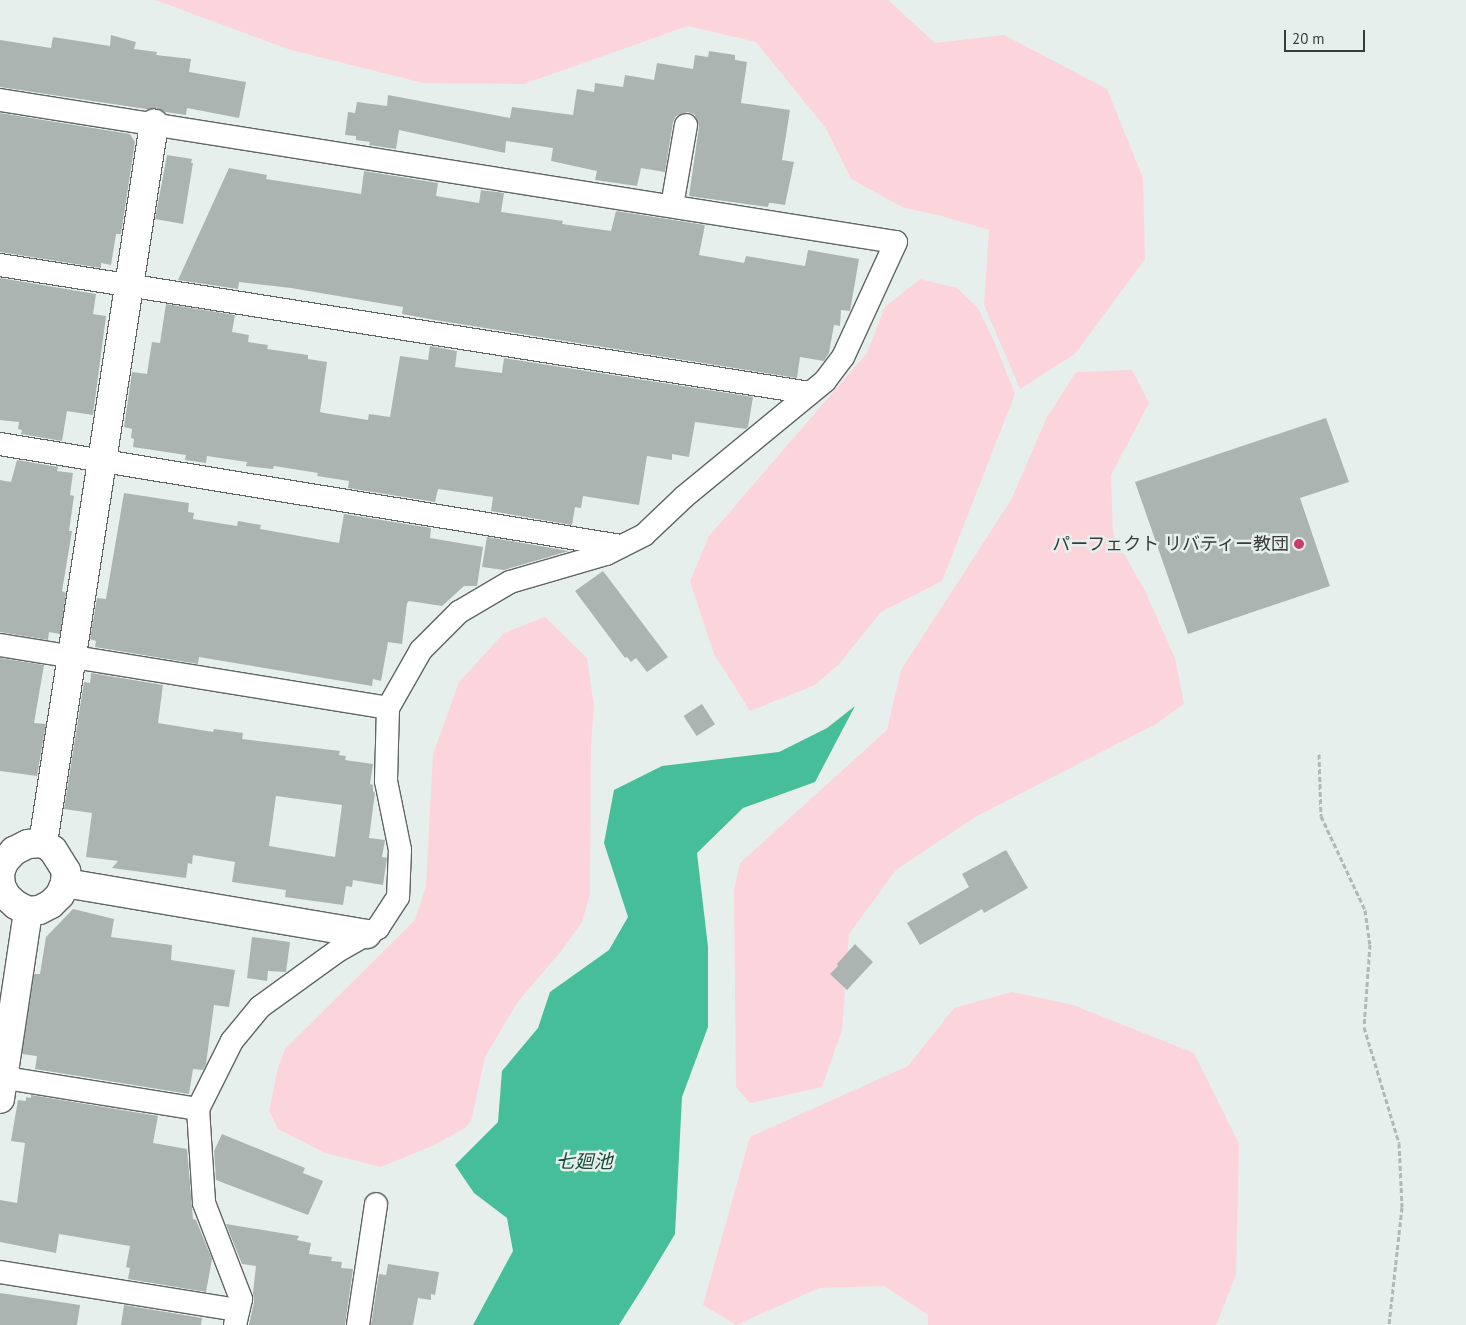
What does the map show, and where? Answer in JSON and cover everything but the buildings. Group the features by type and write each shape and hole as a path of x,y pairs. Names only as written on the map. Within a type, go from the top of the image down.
{"street":[{"path":"0,100 896,242 843,357 825,381 684,497 644,535 606,554 510,582 459,612 421,650 388,708 386,780 400,850 398,897 378,928 336,952 260,1007 232,1041 198,1109 204,1203 241,1299 237,1318 0,1272"},
{"path":"43,843 154,124"},
{"path":"672,206 686,124"},
{"path":"0,264 810,393"},
{"path":"0,444 622,546"},
{"path":"0,645 388,708"},
{"path":"43,843 53,850 61,860 66,871 65,883 60,895 51,904 39,910 28,911 16,905 7,897 1,886 0,874 4,862 14,851 28,844 43,843"},
{"path":"65,883 367,934"},
{"path":"28,911 1,1084 198,1109"},
{"path":"358,1325 376,1204"}],"path":[{"path":"1319,754 1321,816 1365,910 1370,944 1364,1027 1400,1143 1402,1207 1389,1325"}],"shaded area":[{"path":"155,0 888,0 935,43 1004,35 1107,89 1143,178 1145,259 1075,354 1020,389 984,305 989,230 938,215 904,208 851,179 825,127 756,42 688,26 524,84 423,83 291,50"},
{"path":"920,279 957,288 978,308 994,341 1015,394 942,581 881,612 839,664 815,685 750,711 714,654 690,581 709,536 867,353 885,307"},
{"path":"1132,370 1149,403 1111,475 1113,534 1145,591 1175,658 1184,704 1156,724 977,816 896,870 849,934 842,1030 822,1087 750,1103 736,1087 734,890 740,863 887,730 901,670 1011,500 1047,417 1076,372"},
{"path":"545,617 587,658 594,706 591,746 590,894 582,922 562,950 517,1003 485,1057 471,1121 465,1128 434,1145 381,1167 325,1153 278,1129 269,1111 278,1068 285,1049 415,920 426,886 433,754 459,682 504,633"},
{"path":"1012,992 1073,1005 1194,1053 1239,1144 1236,1275 1216,1325 928,1325 928,1315 884,1286 819,1288 736,1325 703,1305 750,1137 908,1066 954,1008"}],"water":[{"name":"七廻池","path":"855,706 815,782 743,808 697,853 708,947 708,1027 682,1097 675,1234 645,1284 619,1325 473,1325 513,1251 507,1218 474,1193 455,1165 498,1122 502,1071 538,1028 550,992 609,950 628,917 604,843 614,790 662,766 779,752 827,728"}],"place":[{"name":"パーフェクト リバティー教団","path":"1299,544"}]}
